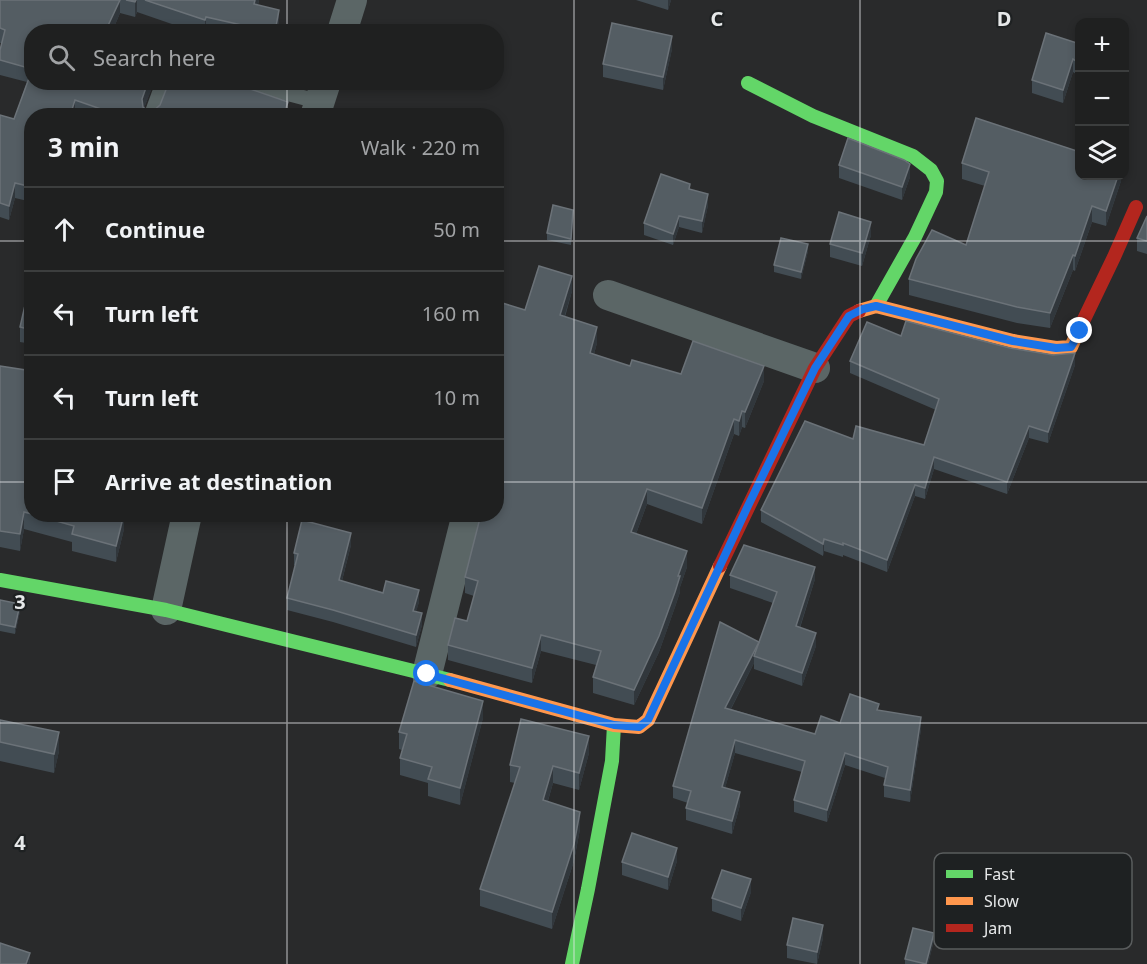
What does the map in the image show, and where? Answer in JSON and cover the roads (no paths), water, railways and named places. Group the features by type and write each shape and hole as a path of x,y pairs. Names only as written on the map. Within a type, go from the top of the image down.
{"street":[{"path":"344,24 352,0"},
{"path":"748,83 813,116 913,156 932,170 938,181 936,192 915,237 876,306"},
{"path":"0,580 166,610 427,674 614,725 639,727 648,720 815,368 849,316 876,306 1013,341 1056,348 1071,347 1136,207"},
{"path":"608,295 815,368"},
{"path":"166,610 185,522"},
{"path":"427,674 465,522"},
{"path":"572,964 612,761 614,725"}],"lane":[{"path":"154,108 161,90"},
{"path":"278,90 321,100"}]}
